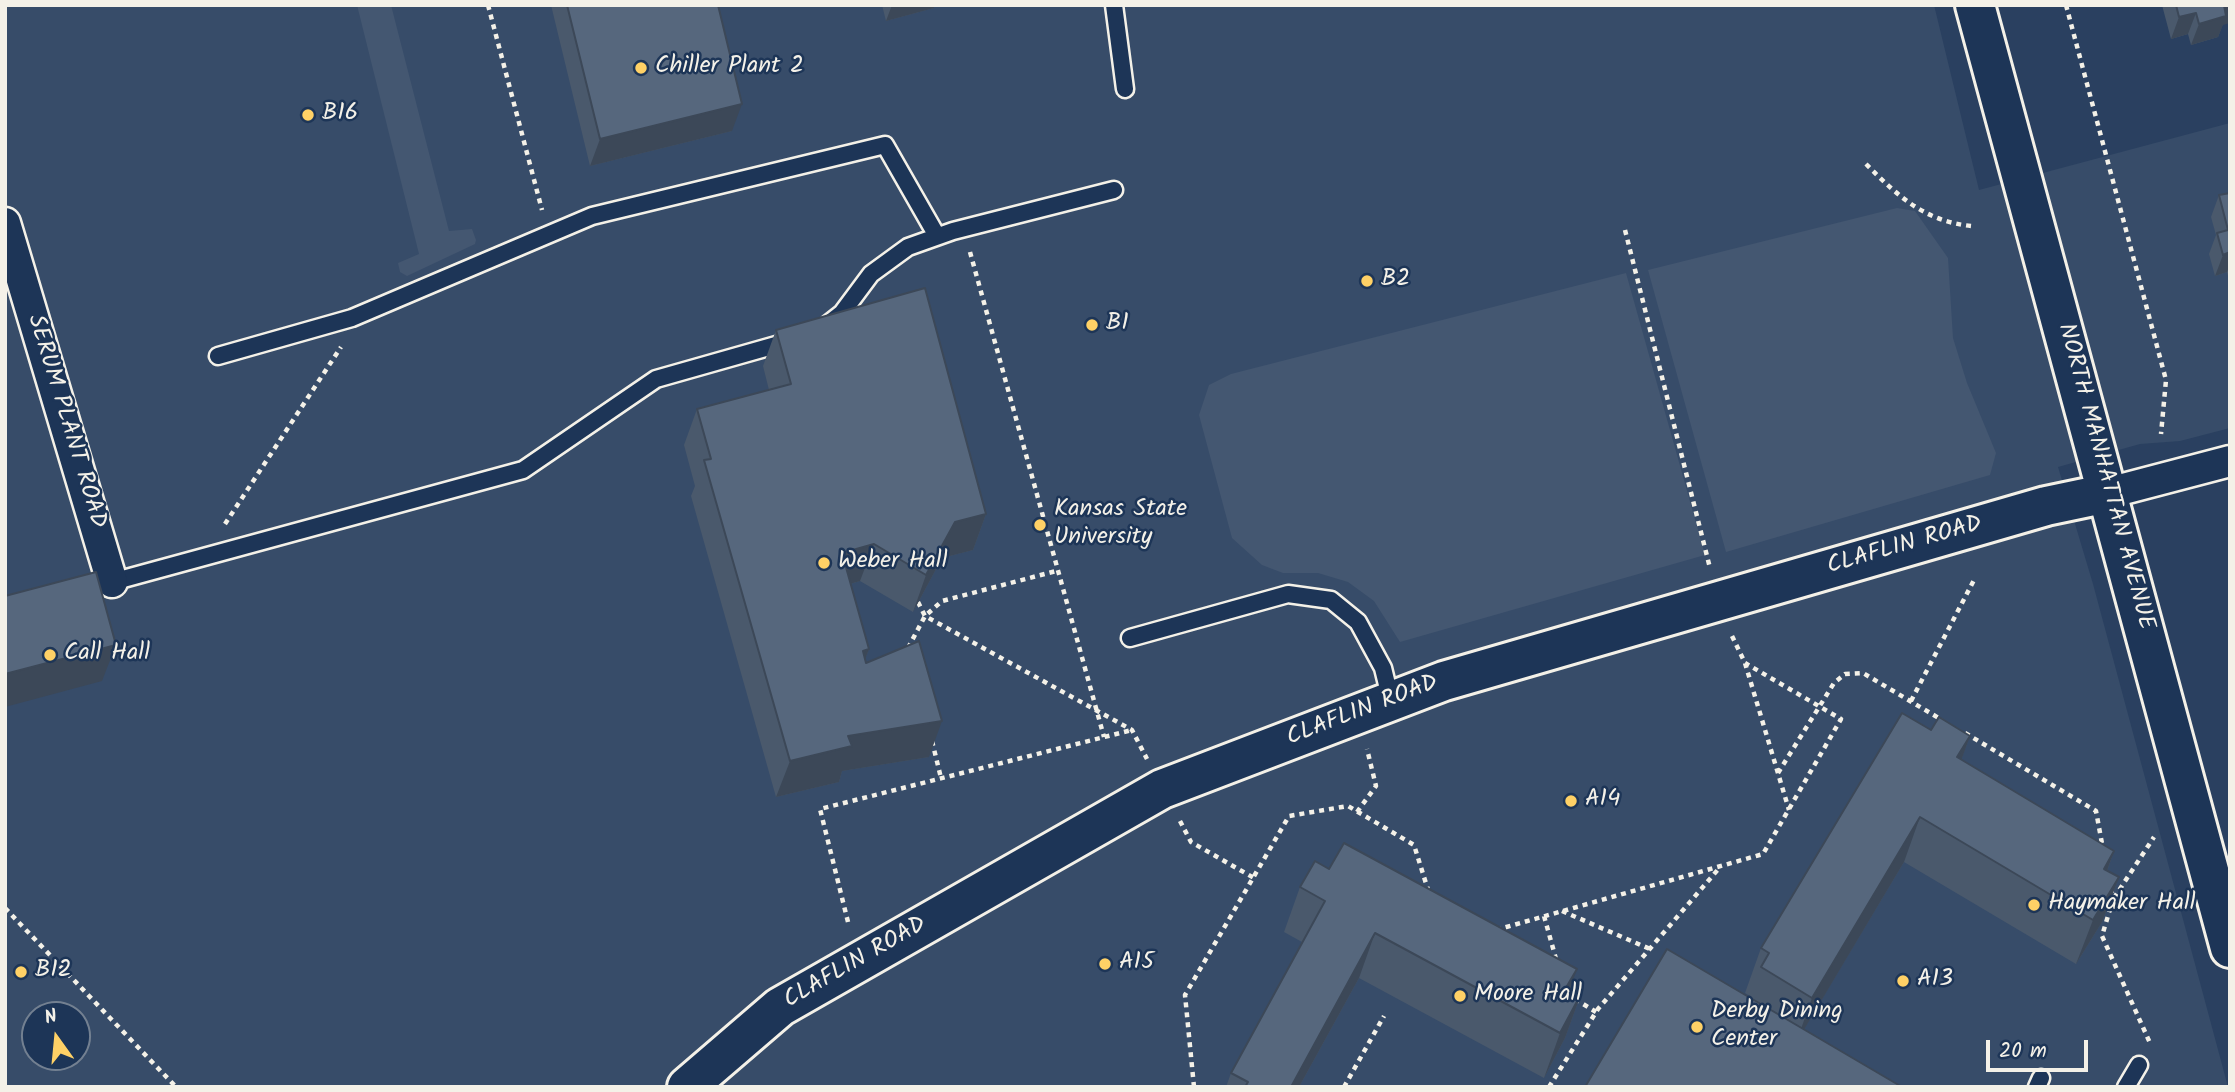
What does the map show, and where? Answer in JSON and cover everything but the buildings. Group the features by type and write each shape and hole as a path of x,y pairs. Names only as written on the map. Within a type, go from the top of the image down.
{"street":[{"name":"NORTH MANHATTAN AVENUE","path":"1975,5 2230,948"},
{"name":"SERUM PLANT ROAD","path":"5,223 112,582"},
{"path":"2108,493 2230,461"},
{"name":"CLAFLIN ROAD","path":"687,1087 780,1006 1162,789 1444,681 2046,506 2108,493"}],"lane":[{"path":"1114,5 1125,89"},
{"path":"218,356 352,318 592,216 885,145 937,236"},
{"path":"112,582 523,470 656,379 811,336 842,313 871,274 908,247 937,236 1114,190"},
{"path":"1130,638 1288,594 1331,600 1358,622 1383,668 1391,701"},
{"path":"2126,1087 2139,1065"}],"path":[{"path":"488,5 548,234"},
{"path":"2066,5 2166,380 2161,434"},
{"path":"1866,164 1903,201 1917,210 1952,224 1971,226"},
{"path":"1625,230 1711,572"},
{"path":"959,254 970,251 1056,571 1104,737"},
{"path":"223,528 340,351"},
{"path":"912,661 908,648 925,616 942,601 1056,571"},
{"path":"1911,701 1974,580"},
{"path":"918,602 925,616 1132,730 1149,763"},
{"path":"1728,627 1745,663 1790,811"},
{"path":"1492,931 1763,853 1790,811 1841,719 1745,663"},
{"path":"1778,774 1834,683 1845,674 1863,673 1946,722"},
{"path":"1957,729 2096,811 2106,862"},
{"path":"848,922 820,809 1132,730"},
{"path":"931,739 941,778"},
{"path":"1357,812 1376,786 1367,748 1362,743"},
{"path":"1194,1087 1185,995 1289,816 1348,806 1414,845 1433,905"},
{"path":"1175,810 1191,842 1254,878"},
{"path":"2152,1048 2102,936 2113,899 2154,837"},
{"path":"1549,1087 1596,1012 1721,865"},
{"path":"2111,887 2113,899"},
{"path":"5,908 176,1087"},
{"path":"1561,911 1650,949"},
{"path":"1544,916 1558,968"},
{"path":"1565,993 1596,1012"},
{"path":"1344,1087 1384,1016"}],"shaded area":[{"name":"Kansas State University","path":"5,5 1934,5 1979,190 2230,123 2230,428 2180,441 2140,444 2058,467 2093,584 2228,1087 5,1087"},
{"path":"357,5 391,5 449,231 472,229 476,240 475,244 407,276 400,272 398,263 419,254"},
{"path":"1897,208 1915,211 1948,258 1953,338 1967,383 1996,453 1990,475 1726,552 1648,270"},
{"path":"1626,273 1705,555 1400,642 1374,601 1348,582 1318,573 1283,573 1262,565 1232,538 1199,415 1209,385 1231,374"}],"place":[{"name":"Chiller Plant 2","path":"641,68"},
{"name":"B16","path":"308,115"},
{"name":"B2","path":"1367,281"},
{"name":"B1","path":"1092,325"},
{"name":"Kansas State University","path":"1040,525"},
{"name":"Weber Hall","path":"824,563"},
{"name":"Call Hall","path":"50,655"},
{"name":"A14","path":"1571,801"},
{"name":"Haymaker Hall","path":"2034,905"},
{"name":"A15","path":"1105,964"},
{"name":"B12","path":"21,972"},
{"name":"A13","path":"1903,981"},
{"name":"Moore Hall","path":"1460,996"},
{"name":"Derby Dining Center","path":"1697,1027"}]}
